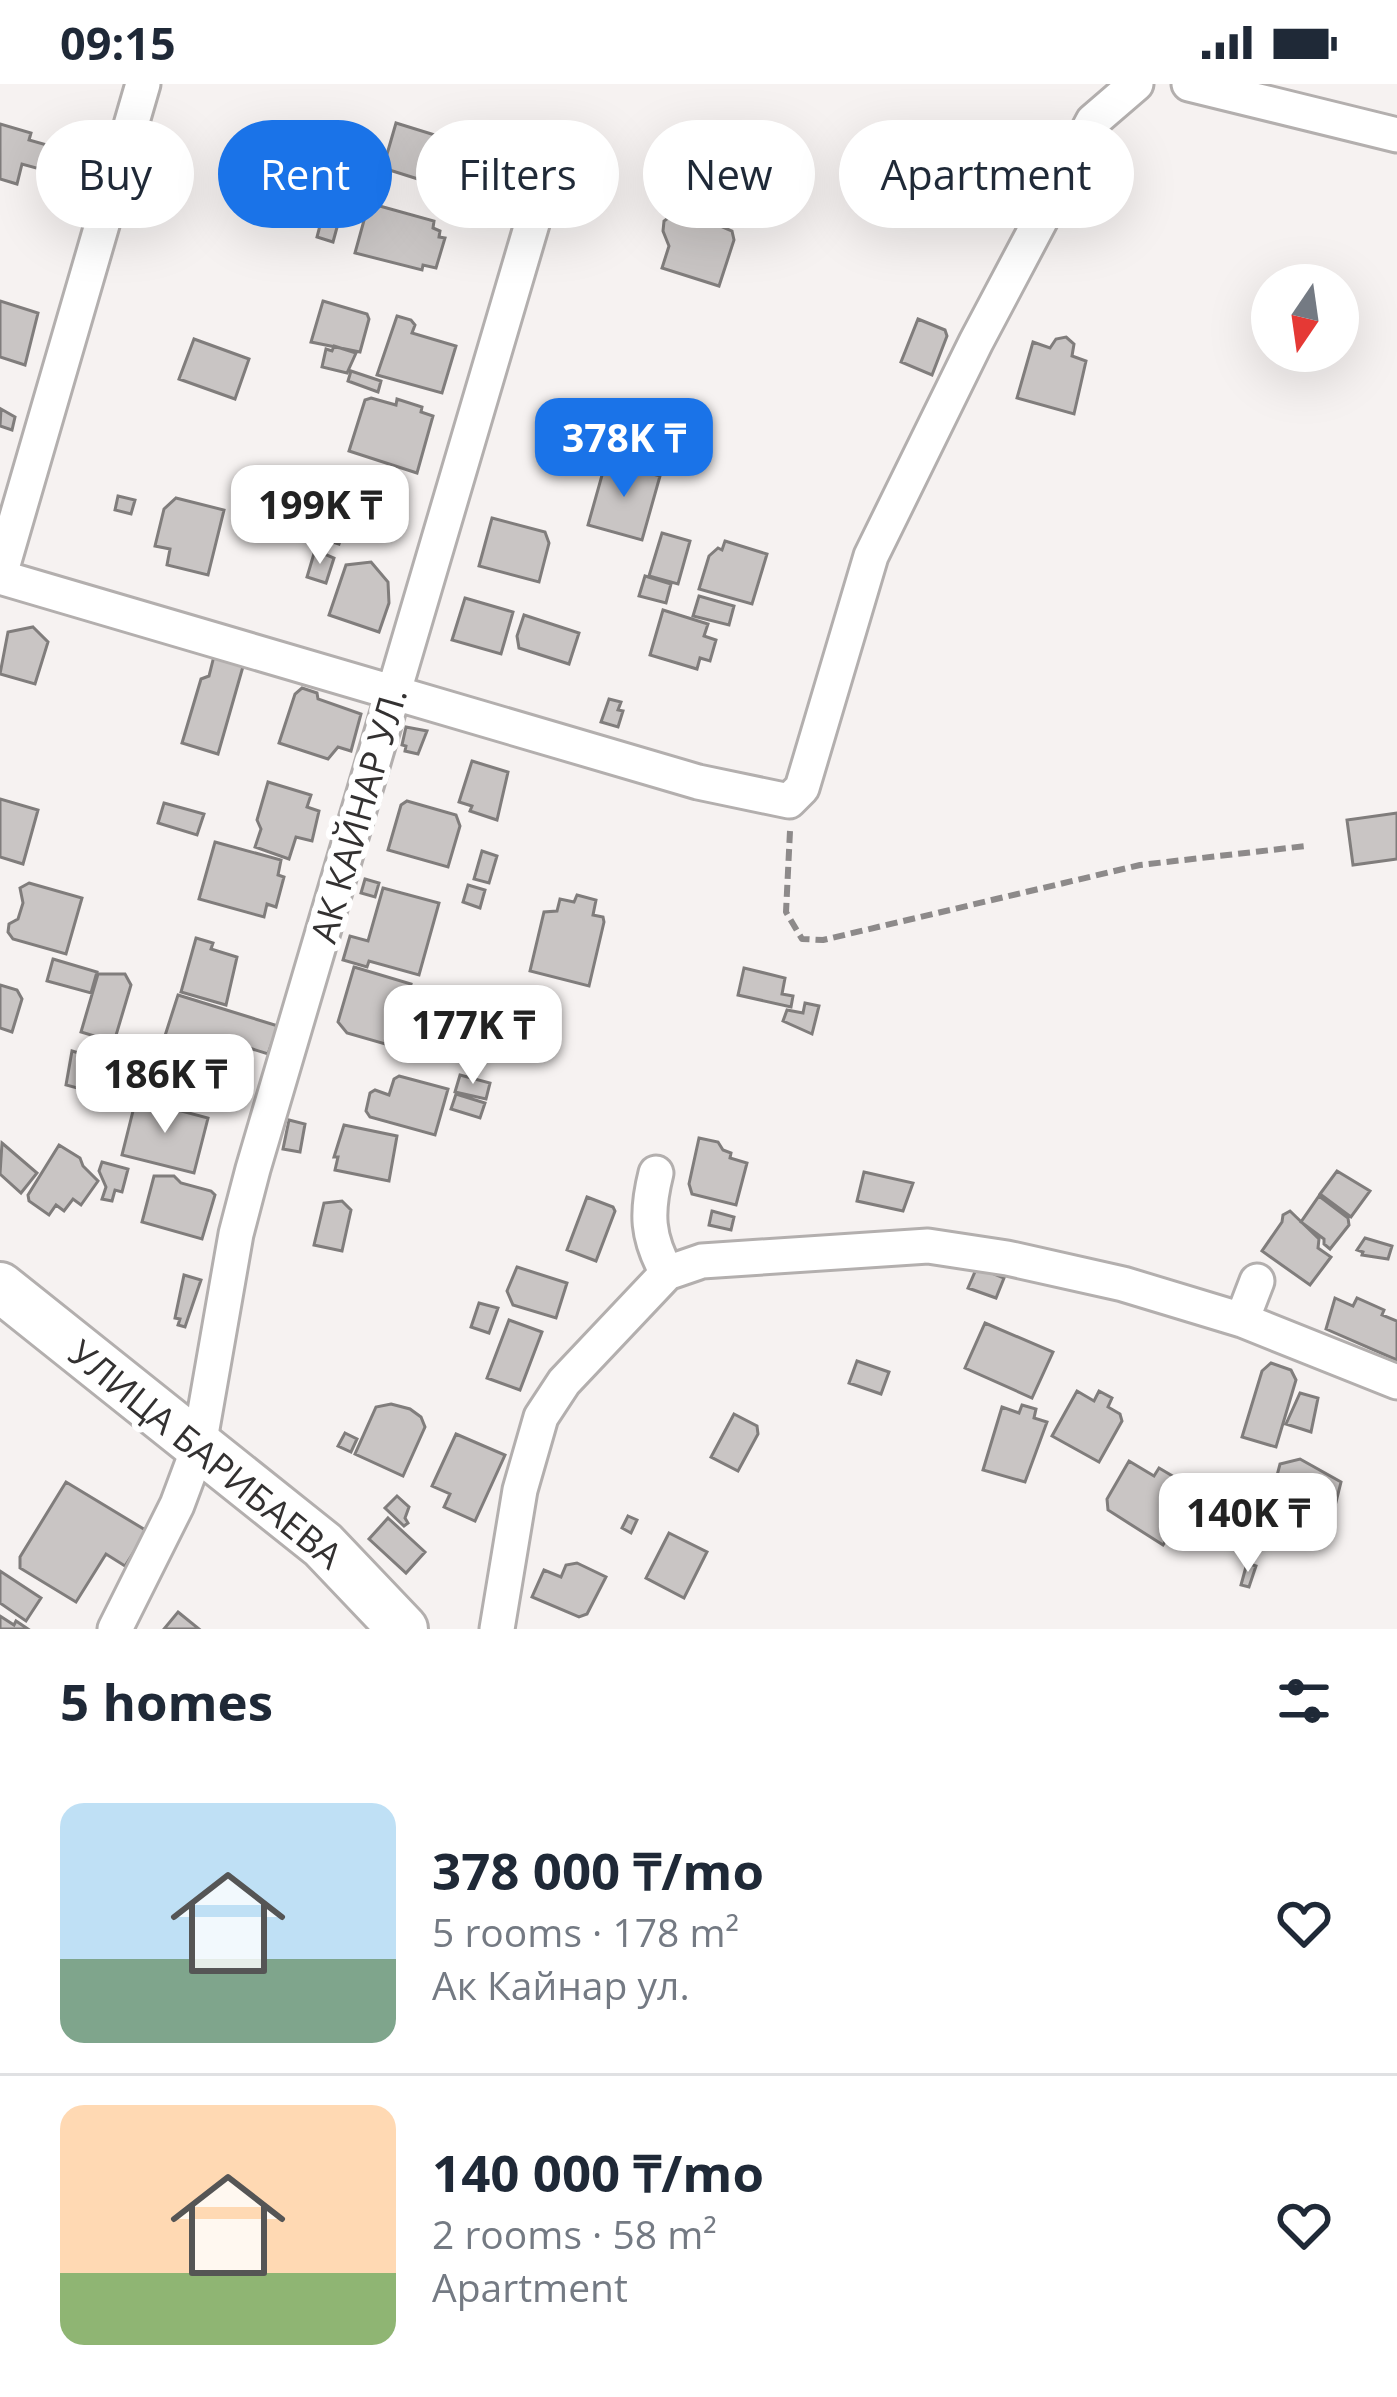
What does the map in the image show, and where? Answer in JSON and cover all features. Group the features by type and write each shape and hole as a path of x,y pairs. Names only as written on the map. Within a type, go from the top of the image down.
{"street":[{"path":"142,84 0,576 698,782 788,801 802,788 871,556 1082,140 1114,99 1136,84"},
{"path":"1189,84 1397,135"},
{"name":"АК КАЙНАР УЛ.","path":"115,1629 167,1527 199,1446 236,1234 531,228"},
{"path":"656,1173 649,1216 652,1247 667,1273"},
{"path":"497,1629 520,1490 541,1417 564,1382 667,1273 702,1262 928,1246 1007,1258 1123,1284 1242,1320 1397,1382"},
{"path":"1242,1320 1257,1281"},
{"name":"УЛИЦА БАРИБАЕВА","path":"0,1287 323,1545 403,1629"}],"path":[{"path":"788,801 786,911 802,939 823,940 1140,865 1306,846"}],"building":[{"path":"396,123 416,129 416,178 392,171"},
{"path":"0,124 31,133 29,140 36,142 36,168 22,164 17,184 0,179"},
{"path":"392,209 416,216 416,228 433,228 445,238 436,268 423,265 422,270 355,253 362,228 392,228"},
{"path":"319,228 337,228 333,242 317,237"},
{"path":"663,231 732,231 734,240 719,286 662,268 669,246"},
{"path":"0,301 38,313 25,365 0,357"},
{"path":"323,301 367,314 360,352 311,342"},
{"path":"397,316 411,320 415,325 412,333 456,346 442,393 377,375"},
{"path":"918,319 945,330 947,336 932,375 901,362"},
{"path":"1066,337 1074,344 1072,356 1086,361 1074,414 1017,398 1033,342 1050,348 1056,339"},
{"path":"194,339 249,359 235,399 179,379"},
{"path":"334,346 356,353 347,373 322,367 326,349 332,351"},
{"path":"351,371 381,381 378,392 348,381"},
{"path":"397,399 433,416 417,473 349,451 365,400 396,405"},
{"path":"1,409 15,417 12,430 0,426"},
{"path":"606,461 660,476 642,540 588,525"},
{"path":"352,473 370,478 365,498 347,494"},
{"path":"253,493 266,497 260,512 248,509"},
{"path":"323,495 350,510 339,544 296,530 305,501 320,505"},
{"path":"118,496 135,500 131,514 115,510"},
{"path":"176,498 224,510 208,575 167,565 170,549 155,546 164,509"},
{"path":"492,518 545,532 549,543 539,582 479,566"},
{"path":"662,533 690,541 678,584 649,576"},
{"path":"725,541 767,554 752,604 699,589 709,556 722,550"},
{"path":"315,550 334,558 326,583 307,577"},
{"path":"371,562 388,582 389,603 379,632 329,615 346,565"},
{"path":"645,576 671,584 666,603 639,596"},
{"path":"699,596 734,606 729,625 693,616"},
{"path":"465,598 513,612 501,654 452,640"},
{"path":"663,610 708,624 704,636 716,640 710,661 700,658 697,669 650,655"},
{"path":"524,615 579,633 569,664 519,648 517,636"},
{"path":"33,627 48,642 35,684 0,674 8,632"},
{"path":"214,656 244,663 218,754 182,743 201,679 209,676"},
{"path":"302,688 317,693 318,699 361,714 351,751 338,747 328,759 279,743 295,694"},
{"path":"609,699 621,702 618,727 601,722"},
{"path":"406,727 427,731 418,754 405,751 402,745"},
{"path":"472,761 508,772 497,820 459,802"},
{"path":"268,782 311,795 307,807 319,811 312,841 296,837 289,859 255,847"},
{"path":"0,799 38,810 23,864 0,857"},
{"path":"407,801 456,815 460,826 448,867 388,850 401,805"},
{"path":"164,803 204,814 197,835 158,823"},
{"path":"1397,813 1397,859 1353,865 1347,820"},
{"path":"215,842 281,860 278,875 284,877 276,907 267,904 264,917 199,899"},
{"path":"482,851 497,856 489,883 474,879"},
{"path":"365,879 379,883 375,897 361,893"},
{"path":"29,883 82,898 66,954 13,939 8,932 23,903 20,888"},
{"path":"468,885 485,890 480,908 463,902"},
{"path":"383,888 439,903 419,975 369,961 367,967 343,960 350,936 368,941"},
{"path":"577,895 596,900 593,915 603,917 604,922 589,986 530,971 544,912 557,911 560,899 574,902"},
{"path":"196,938 213,943 211,949 237,957 226,1005 181,992"},
{"path":"53,959 97,972 91,993 47,981"},
{"path":"354,967 411,984 398,1027 412,1031 406,1050 347,1033 338,1022"},
{"path":"744,968 785,978 782,994 793,996 791,1007 738,995"},
{"path":"98,974 125,974 131,985 114,1042 81,1032"},
{"path":"0,985 17,990 22,999 12,1032 0,1028"},
{"path":"178,995 278,1026 268,1054 240,1045 230,1089 155,1067"},
{"path":"805,1003 819,1006 812,1034 783,1021 787,1010 803,1013"},
{"path":"494,1016 505,1019 499,1043 488,1040"},
{"path":"419,1021 431,1025 426,1039 415,1035"},
{"path":"72,1051 106,1061 100,1083 84,1079 81,1089 66,1085"},
{"path":"460,1075 490,1083 486,1099 455,1092"},
{"path":"399,1076 448,1089 435,1135 370,1117 366,1111 370,1093 389,1095"},
{"path":"456,1094 485,1103 480,1118 451,1109"},
{"path":"136,1099 208,1118 194,1173 122,1155"},
{"path":"289,1120 305,1124 300,1152 283,1149"},
{"path":"344,1125 397,1136 389,1181 335,1170"},
{"path":"699,1138 718,1142 731,1153 730,1158 747,1163 736,1205 692,1194 689,1184"},
{"path":"2,1143 37,1173 21,1193 0,1174"},
{"path":"59,1145 80,1158 98,1181 81,1205 73,1199 64,1211 56,1205 49,1215 29,1201 28,1195"},
{"path":"102,1162 128,1169 122,1192 115,1190 112,1201 102,1199 106,1187 99,1171"},
{"path":"1337,1171 1370,1191 1351,1217 1320,1194"},
{"path":"864,1172 913,1183 903,1211 857,1201"},
{"path":"154,1176 174,1176 215,1195 202,1239 142,1222"},
{"path":"1319,1196 1348,1218 1349,1225 1330,1249 1301,1222"},
{"path":"587,1197 615,1211 596,1261 567,1250"},
{"path":"342,1201 351,1210 342,1251 314,1245 324,1203"},
{"path":"712,1211 734,1217 731,1230 709,1225"},
{"path":"1290,1211 1319,1239 1318,1248 1331,1257 1310,1285 1262,1251"},
{"path":"1365,1238 1392,1246 1388,1259 1362,1255 1357,1250"},
{"path":"517,1267 567,1283 556,1318 513,1305 507,1291"},
{"path":"977,1267 1004,1278 996,1298 968,1288"},
{"path":"184,1275 201,1280 185,1327 175,1318"},
{"path":"1335,1298 1353,1306 1357,1298 1397,1321 1397,1360 1326,1329"},
{"path":"479,1303 498,1308 489,1333 471,1327"},
{"path":"509,1320 542,1332 520,1390 487,1378"},
{"path":"985,1323 1053,1352 1032,1398 965,1368"},
{"path":"857,1361 889,1372 881,1394 849,1383"},
{"path":"1271,1363 1291,1370 1296,1380 1276,1447 1242,1437 1262,1371"},
{"path":"1077,1391 1094,1401 1099,1391 1112,1398 1108,1407 1120,1414 1122,1421 1099,1462 1052,1436"},
{"path":"1300,1393 1318,1398 1311,1432 1286,1424"},
{"path":"391,1404 410,1409 425,1427 403,1476 355,1454 376,1407"},
{"path":"1022,1405 1036,1409 1034,1418 1047,1422 1025,1482 983,1470 1002,1407 1019,1413"},
{"path":"734,1414 757,1426 758,1434 738,1471 711,1457"},
{"path":"345,1433 357,1439 351,1452 338,1446"},
{"path":"456,1434 505,1455 475,1521 444,1507 450,1494 432,1486"},
{"path":"1300,1459 1341,1482 1330,1526 1268,1510 1280,1464"},
{"path":"1129,1461 1154,1476 1159,1468 1176,1478 1184,1497 1182,1515 1163,1545 1108,1510 1107,1499"},
{"path":"66,1482 147,1531 125,1566 106,1554 76,1602 20,1568 20,1557"},
{"path":"397,1496 409,1507 404,1526 385,1508"},
{"path":"628,1516 637,1520 631,1533 622,1528"},
{"path":"388,1518 425,1552 406,1573 369,1539"},
{"path":"669,1533 707,1552 684,1598 646,1578"},
{"path":"577,1563 606,1577 587,1614 579,1617 532,1597 544,1570 561,1577 566,1565"},
{"path":"1247,1563 1256,1566 1249,1587 1241,1585"},
{"path":"0,1571 41,1598 26,1621 0,1603"},
{"path":"178,1612 199,1629 164,1629"},
{"path":"0,1616 14,1625 16,1621 28,1629 0,1629"}]}
